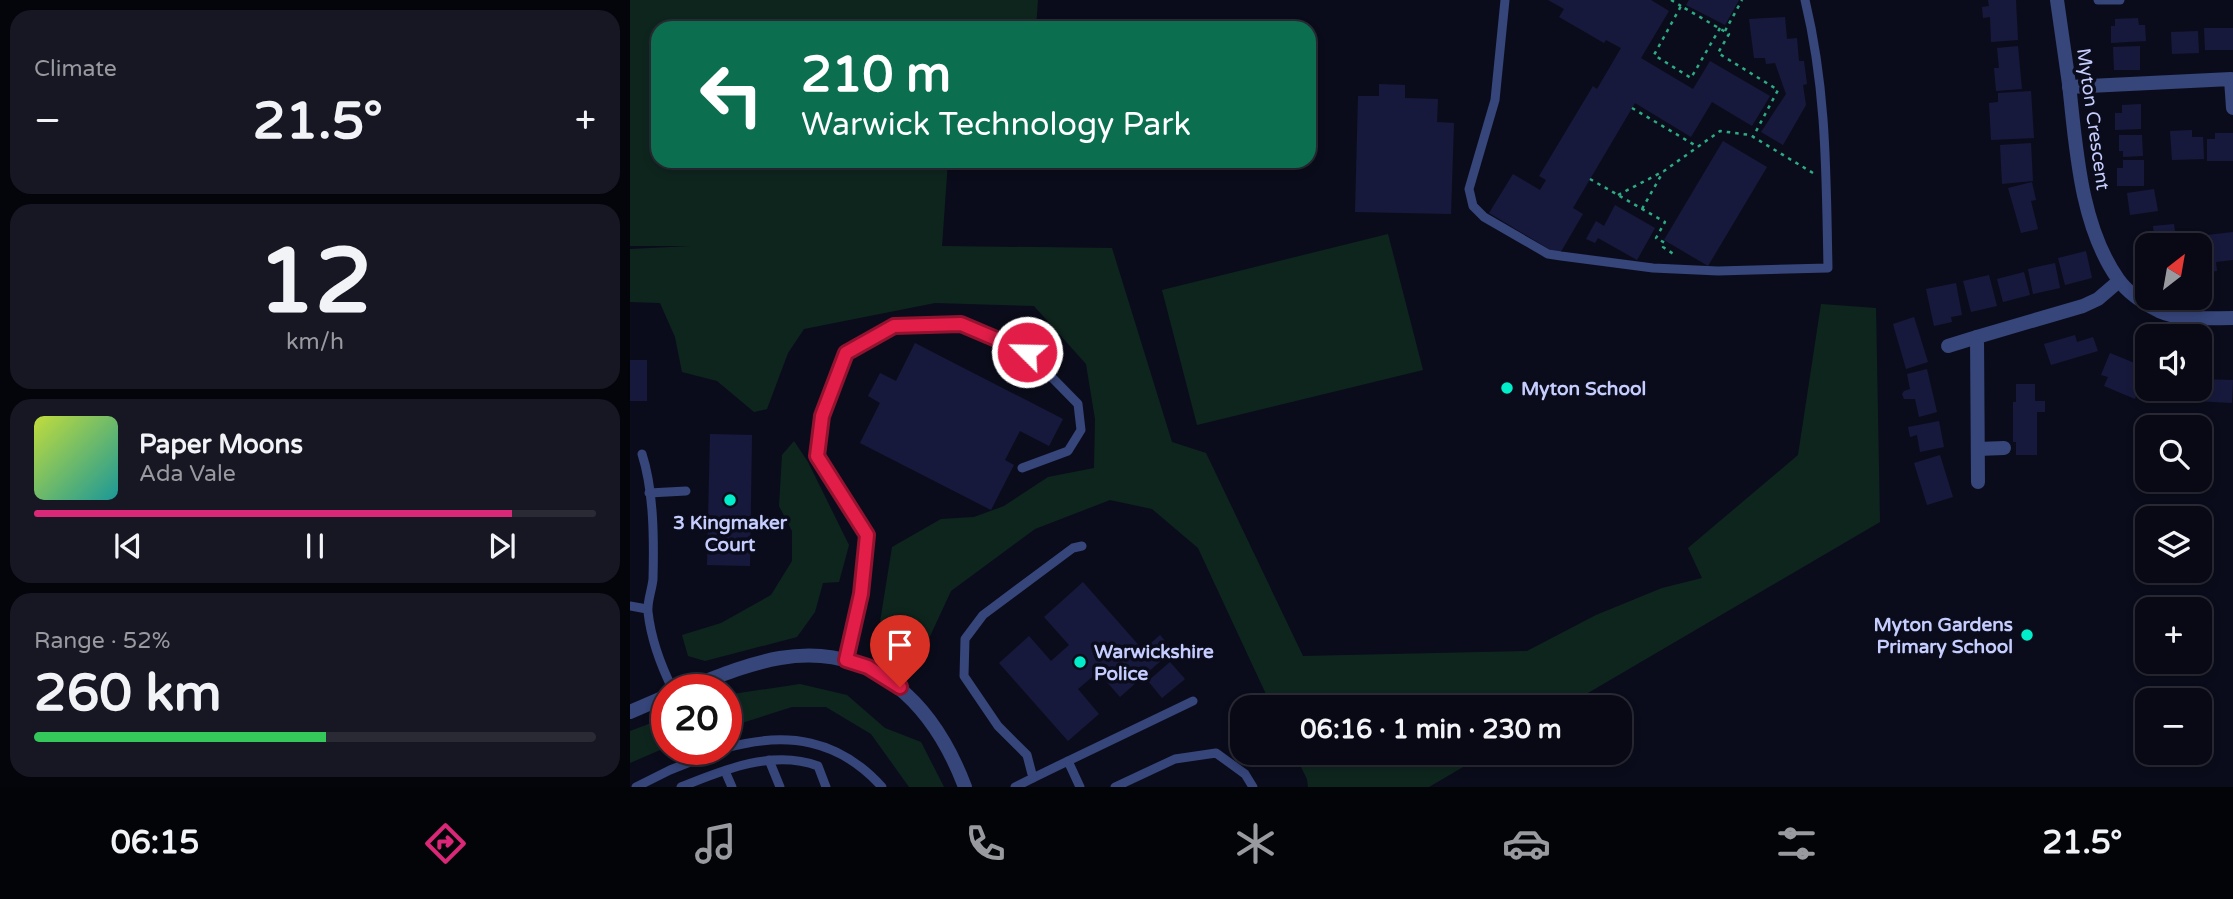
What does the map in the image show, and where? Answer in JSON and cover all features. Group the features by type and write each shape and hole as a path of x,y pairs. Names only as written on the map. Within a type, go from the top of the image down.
{"street":[{"name":"Myton Crescent","path":"2057,0 2073,134 2082,184 2098,241 2119,281 2139,299 2160,311 2188,318 2233,318"},
{"path":"2069,87 2231,79 2233,108"},
{"path":"1948,346 2083,306 2098,299 2119,281"},
{"path":"1977,337 1978,482"},
{"path":"1978,449 2004,448"},
{"path":"726,674 783,658 816,656 846,660 868,667 887,677 913,699 935,728 965,787"},
{"path":"630,712 651,703"}],"lane":[{"path":"1505,0 1495,100 1469,189 1473,206 1490,220 1548,254 1644,267 1736,271 1828,268 1824,111 1816,43 1805,0"},
{"path":"2098,0 2120,0"},
{"path":"846,660 861,594 867,535 817,456 822,416 846,353 894,326 961,324 1027,352 1078,404 1081,430 1068,451 1022,468"},
{"path":"642,454 646,468 653,538 653,572 647,609 665,674"},
{"path":"649,493 686,491"},
{"path":"1033,778 1027,755 998,726 964,676 965,639 983,615 1073,548 1082,545"},
{"path":"630,606 647,609"},
{"path":"1015,787 1193,701"},
{"path":"742,745 762,741 807,741 830,748 849,758 882,787"},
{"path":"1115,787 1175,759 1216,753 1245,774 1253,787"},
{"path":"683,787 725,771 769,760 797,759 818,766 826,787"},
{"path":"769,760 780,787"},
{"path":"1068,761 1080,787"},
{"path":"636,787 682,765"},
{"path":"725,771 732,787"}],"path":[{"path":"1671,0 1729,34 1718,53 1778,90 1754,137"},
{"path":"1725,31 1742,0"},
{"path":"1681,6 1654,55 1691,78 1720,28"},
{"path":"1632,108 1698,147"},
{"path":"1618,195 1664,171 1720,131 1754,137 1826,182"},
{"path":"1642,209 1664,171"},
{"path":"1590,179 1665,222 1656,238 1665,243 1663,247 1699,270"}],"green space":[{"path":"630,0 1038,0 1036,21 651,21 651,168 948,168 942,246 1112,248 1172,442 1206,453 1303,656 1527,651 1596,615 1662,588 1702,578 1688,548 1798,455 1821,304 1876,308 1880,522 1584,695 1266,695 1198,548 1152,509 1110,500 1035,529 951,591 919,660 898,658 880,622 892,547 941,519 974,517 1004,506 1048,477 1094,468 1095,419 1086,364 1034,306 935,303 804,329 788,353 767,409 754,412 717,381 682,372 675,337 660,303 630,302 630,249 691,246 630,246"},
{"path":"1388,234 1423,370 1197,425 1162,290"},
{"path":"794,441 808,462 849,545 839,582 823,583 815,612 797,637 705,661 688,656 682,635 721,623 771,595 792,561 792,531 779,506 782,455"},
{"path":"800,684 847,695 885,728 921,742 944,787 909,787 871,734 826,707 792,707 742,723 742,693"},
{"path":"651,723 651,754 630,763 630,731"},
{"path":"1300,765 1467,765 1429,787 1308,787"}],"building":[{"path":"1548,0 1651,0 1669,11 1641,58 1693,89 1710,61 1770,96 1752,126 1712,102 1691,137 1635,103 1573,208 1583,214 1559,255 1489,213 1513,174 1540,190 1546,180 1539,176 1593,86 1597,89 1621,48 1606,40 1604,43 1559,17 1564,9"},
{"path":"1689,0 1739,0 1725,25 1686,5"},
{"path":"1988,0 2016,0 2018,40 1991,42 1990,17 1983,18 1982,7 1989,6"},
{"path":"1785,17 1787,39 1797,38 1799,61 1804,61 1807,84 1803,85 1806,105 1783,145 1761,132 1786,94 1775,63 1766,64 1765,58 1754,58 1749,19"},
{"path":"2138,18 2139,25 2145,25 2146,41 2111,43 2111,26 2115,26 2115,19"},
{"path":"2204,28 2233,28 2233,50 2205,50"},
{"path":"2198,31 2199,53 2172,54 2171,32"},
{"path":"2018,46 2022,89 1996,91 1994,68 1999,68 1997,48"},
{"path":"2140,46 2140,70 2114,70 2113,47"},
{"path":"1379,84 1405,85 1405,98 1438,99 1437,122 1454,123 1451,214 1355,212 1358,96 1379,96"},
{"path":"2031,91 2034,138 1991,140 1989,103 1998,102 1998,93"},
{"path":"2141,104 2141,129 2115,130 2115,113 2122,113 2122,105"},
{"path":"2192,130 2192,137 2203,137 2204,159 2172,160 2170,131"},
{"path":"2215,133 2233,133 2233,161 2207,161 2207,139 2215,139"},
{"path":"2119,135 2142,135 2143,156 2123,157 2123,151 2119,151"},
{"path":"1723,141 1767,167 1708,266 1664,240"},
{"path":"2031,143 2033,181 2002,184 2000,145"},
{"path":"2123,160 2144,160 2144,186 2117,186 2117,168 2123,168"},
{"path":"2032,182 2036,200 2031,201 2038,229 2021,233 2008,188"},
{"path":"2154,189 2158,211 2130,215 2127,193"},
{"path":"1615,205 1655,228 1637,260 1598,238 1595,243 1586,239 1596,221 1604,226"},
{"path":"2174,224 2175,233 2154,233 2153,226"},
{"path":"2233,232 2233,260 2216,262 2217,271 2212,272 2212,234"},
{"path":"2086,251 2092,278 2065,285 2058,258"},
{"path":"2055,263 2060,288 2033,294 2028,269"},
{"path":"2024,272 2030,295 2003,302 1997,279"},
{"path":"1989,275 1997,306 1971,312 1963,281"},
{"path":"1956,283 1962,315 1951,317 1952,322 1934,326 1926,289"},
{"path":"1914,317 1928,362 1906,369 1893,324"},
{"path":"2075,335 2077,342 2093,337 2098,351 2051,365 2044,344"},
{"path":"915,343 1063,419 1049,446 1020,431 1005,460 1014,465 991,510 860,443 880,403 868,396 880,373 896,381"},
{"path":"2110,353 2135,363 2135,399 2104,386 2108,377 2101,375"},
{"path":"630,360 647,360 647,401 630,401"},
{"path":"1927,369 1937,412 1919,417 1915,399 1904,399 1902,394 1910,389 1907,374"},
{"path":"2212,379 2233,380 2232,403 2194,401 2212,401"},
{"path":"2016,384 2035,384 2035,401 2045,401 2045,412 2037,412 2037,455 2016,455 2016,442 2013,442 2013,402 2016,402"},
{"path":"1939,421 1944,447 1920,452 1917,435 1910,437 1908,427"},
{"name":"3 Kingmaker Court","path":"710,434 752,435 750,566 707,565"},
{"path":"1940,455 1953,497 1927,505 1914,463"},
{"name":"Warwickshire Police","path":"1083,582 1143,650 1160,635 1173,650 1120,697 1098,672 1078,689 1099,714 1068,741 999,663 1029,636 1051,661 1069,645 1044,617"},
{"path":"1170,662 1185,679 1162,698 1148,681"}],"place":[{"name":"Myton School","path":"1507,388"},
{"name":"3 Kingmaker Court","path":"730,500"},
{"name":"Myton Gardens Primary School","path":"2027,635"},
{"name":"Warwickshire Police","path":"1080,662"}],"route":[{"path":"900,687 868,667 846,660 861,594 867,535 817,456 822,416 846,353 894,326 961,324 1027,352"}]}
